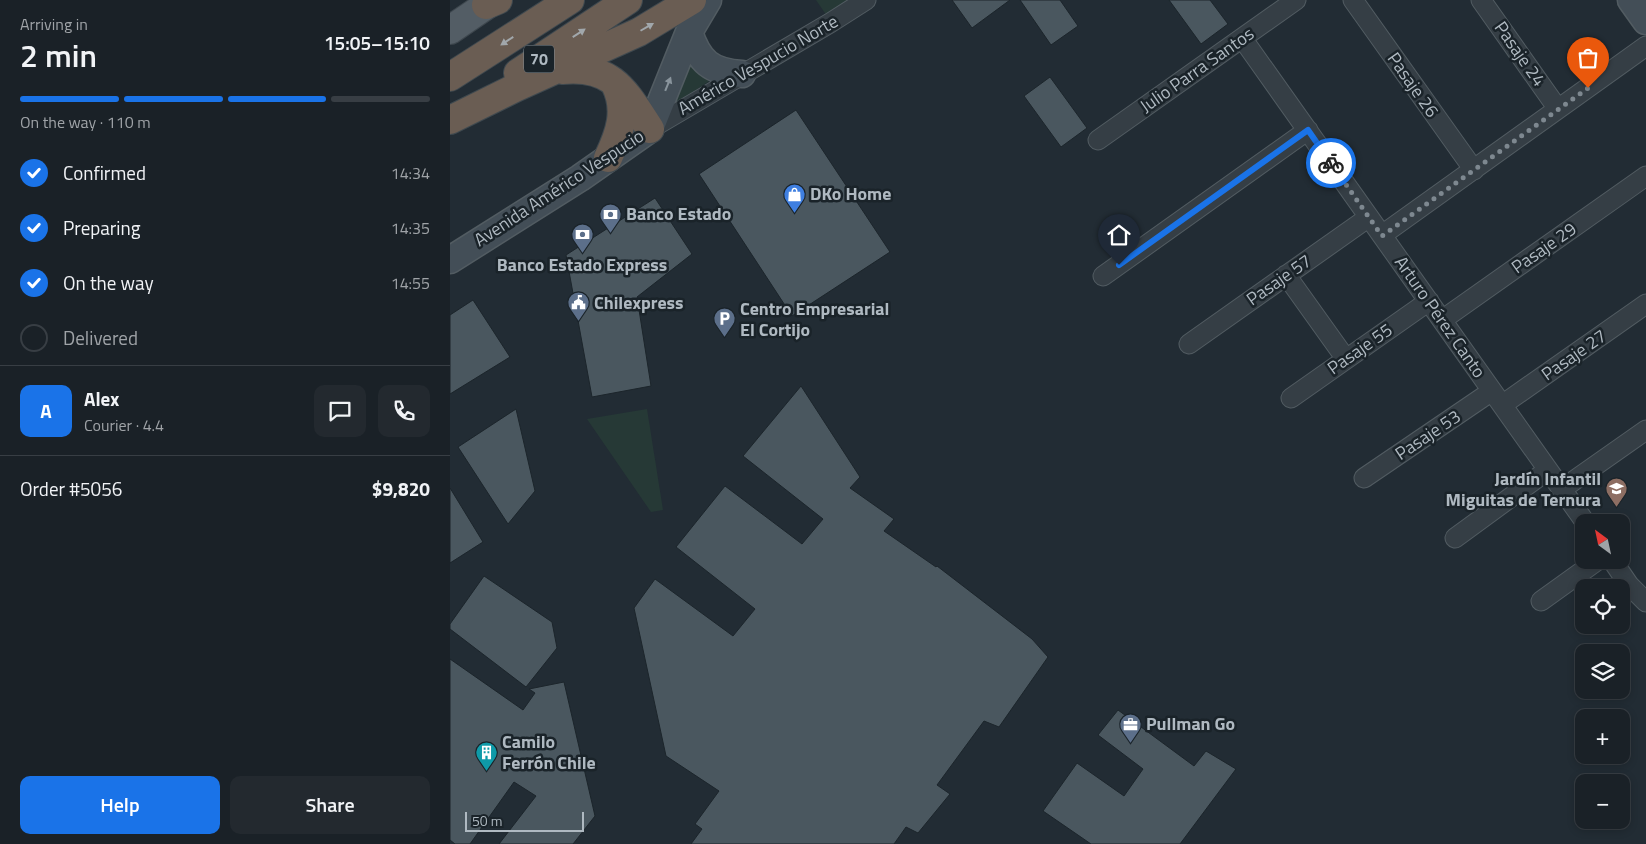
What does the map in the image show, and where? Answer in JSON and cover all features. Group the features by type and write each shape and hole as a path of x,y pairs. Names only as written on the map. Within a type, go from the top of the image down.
{"highway":[{"name":"70","path":"450,77 570,0"},
{"name":"70","path":"450,118 628,0"},
{"path":"450,118 639,32 692,0"},
{"path":"556,70 582,69 602,73 615,82 634,104 650,129"},
{"path":"608,158 617,139 622,115 621,98 615,82"}],"main road":[{"name":"Avenida Américo Vespucio","path":"450,260 650,129 689,32 708,0"},
{"path":"1631,0 1646,21"},
{"path":"450,30 492,2"},
{"path":"689,32 696,52 708,65 722,71 742,74"}],"street":[{"name":"Américo Vespucio Norte","path":"650,129 830,24 866,0"},
{"name":"Julio Parra Santos","path":"1098,140 1296,0"},
{"name":"Pasaje 26","path":"1353,0 1474,170"},
{"name":"Pasaje 24","path":"1481,0 1558,109"},
{"name":"Arturo Pérez Canto","path":"1242,38 1579,514"},
{"path":"1382,236 1646,46"},
{"path":"1103,276 1308,130"},
{"name":"Pasaje 29","path":"1442,320 1646,176"},
{"name":"Pasaje 57","path":"1189,344 1369,217"},
{"path":"1286,275 1346,359"},
{"name":"Pasaje 55","path":"1291,398 1429,301"},
{"name":"Pasaje 27","path":"1497,398 1646,304"},
{"name":"Pasaje 53","path":"1364,478 1497,398"},
{"path":"1562,489 1646,430"},
{"path":"1454,538 1548,470"},
{"path":"1541,602 1586,569"},
{"path":"1620,569 1642,593"}],"green space":[{"path":"816,0 856,0 827,16"},
{"path":"690,56 717,76 667,109"},
{"path":"647,409 663,510 651,512 587,419"}],"building":[{"path":"952,0 1010,0 972,28"},
{"path":"1020,0 1060,0 1078,26 1051,45"},
{"path":"1169,0 1210,0 1228,24 1201,44"},
{"path":"1050,77 1087,128 1061,147 1024,96"},
{"name":"DKo Home","path":"796,110 890,252 792,316 699,174"},
{"path":"655,198 692,254 637,297 651,386 592,397 566,255"},
{"path":"473,300 510,357 450,394 450,315"},
{"path":"801,386 860,477 850,488 894,519 884,531 937,566 1032,639 1048,657 999,727 984,721 937,785 950,794 918,833 906,827 894,844 691,844 702,829 695,824 719,791 666,756 634,608 655,579 733,636 755,609 676,547 725,486 802,544 823,519 743,456"},
{"path":"516,409 535,491 508,524 458,447"},
{"path":"450,488 483,542 450,563"},
{"path":"484,576 552,622 557,648 526,687 450,629 450,624"},
{"path":"450,659 523,710 535,693 529,689 564,682 595,816 573,844 499,844 536,796 514,782 470,844 455,844 450,840"},
{"path":"1118,710 1194,766 1206,751 1236,769 1180,844 1091,844 1043,811 1077,763 1124,796 1143,769 1098,735"}],"way so far":[{"path":"1331,163 1382,236 1588,88"}],"place":[{"name":"DKo Home","path":"794,213"},
{"name":"Banco Estado","path":"610,233"},
{"name":"Banco Estado Express","path":"582,254"},
{"name":"Chilexpress","path":"578,322"},
{"name":"Centro Empresarial El Cortijo","path":"724,338"},
{"name":"Jardín Infantil Miguitas de Ternura","path":"1617,508"},
{"name":"Pullman Go","path":"1130,743"},
{"name":"Camilo Ferrón Chile","path":"486,771"}],"route":[{"path":"1119,265 1308,130 1331,163"}]}
